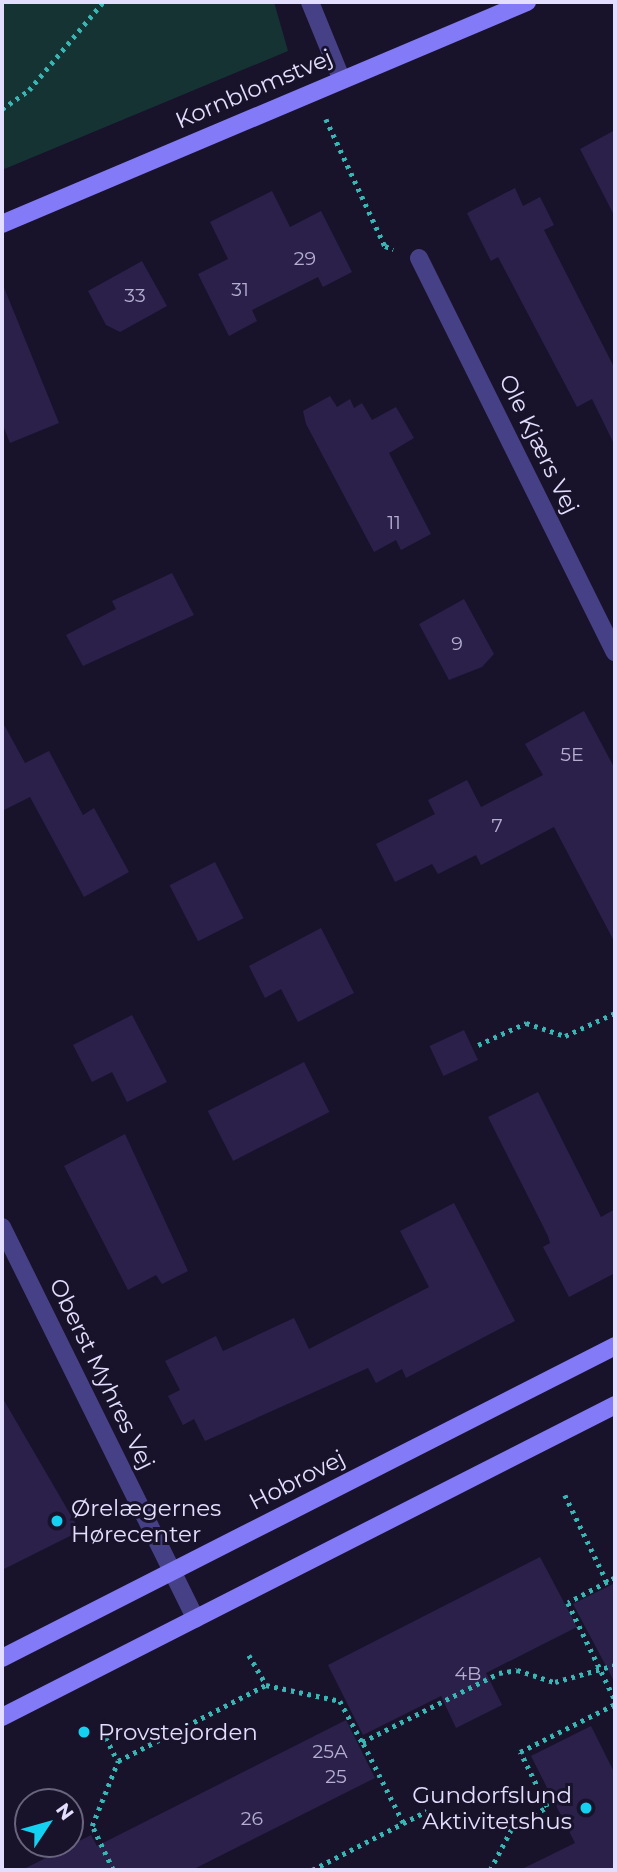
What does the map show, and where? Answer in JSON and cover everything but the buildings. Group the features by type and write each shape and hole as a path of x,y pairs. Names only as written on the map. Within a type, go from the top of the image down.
{"main road":[{"name":"Kornblomstvej","path":"2,224 341,78 527,2"},
{"name":"Hobrovej","path":"2,1658 615,1346"},
{"path":"2,1717 615,1405"}],"street":[{"path":"310,2 341,78"},
{"name":"Ole Kjærs Vej","path":"419,258 615,652"},
{"name":"Oberst Myhres Vej","path":"2,1227 196,1619"}],"path":[{"path":"2,109 48,70 103,2"},
{"path":"335,139 376,227"},
{"path":"478,1045 526,1023 565,1036 615,1013"},
{"path":"565,1495 607,1582"},
{"path":"490,1870 512,1828 547,1807 520,1752 615,1702 568,1603 615,1578"},
{"path":"249,1655 265,1685"},
{"path":"362,1742 499,1673 517,1670 555,1682 602,1671 615,1665"},
{"path":"113,1870 92,1826 118,1761 265,1685 340,1701 403,1823"},
{"path":"102,1730 118,1761"},
{"path":"312,1870 427,1811"}],"green space":[{"path":"2,2 274,2 288,51 2,170"}],"place":[{"name":"Ørelægernes Hørecenter","path":"57,1521"},
{"name":"Provstejorden","path":"84,1732"},
{"name":"Gundorfslund Aktivitetshus","path":"586,1808"}]}
